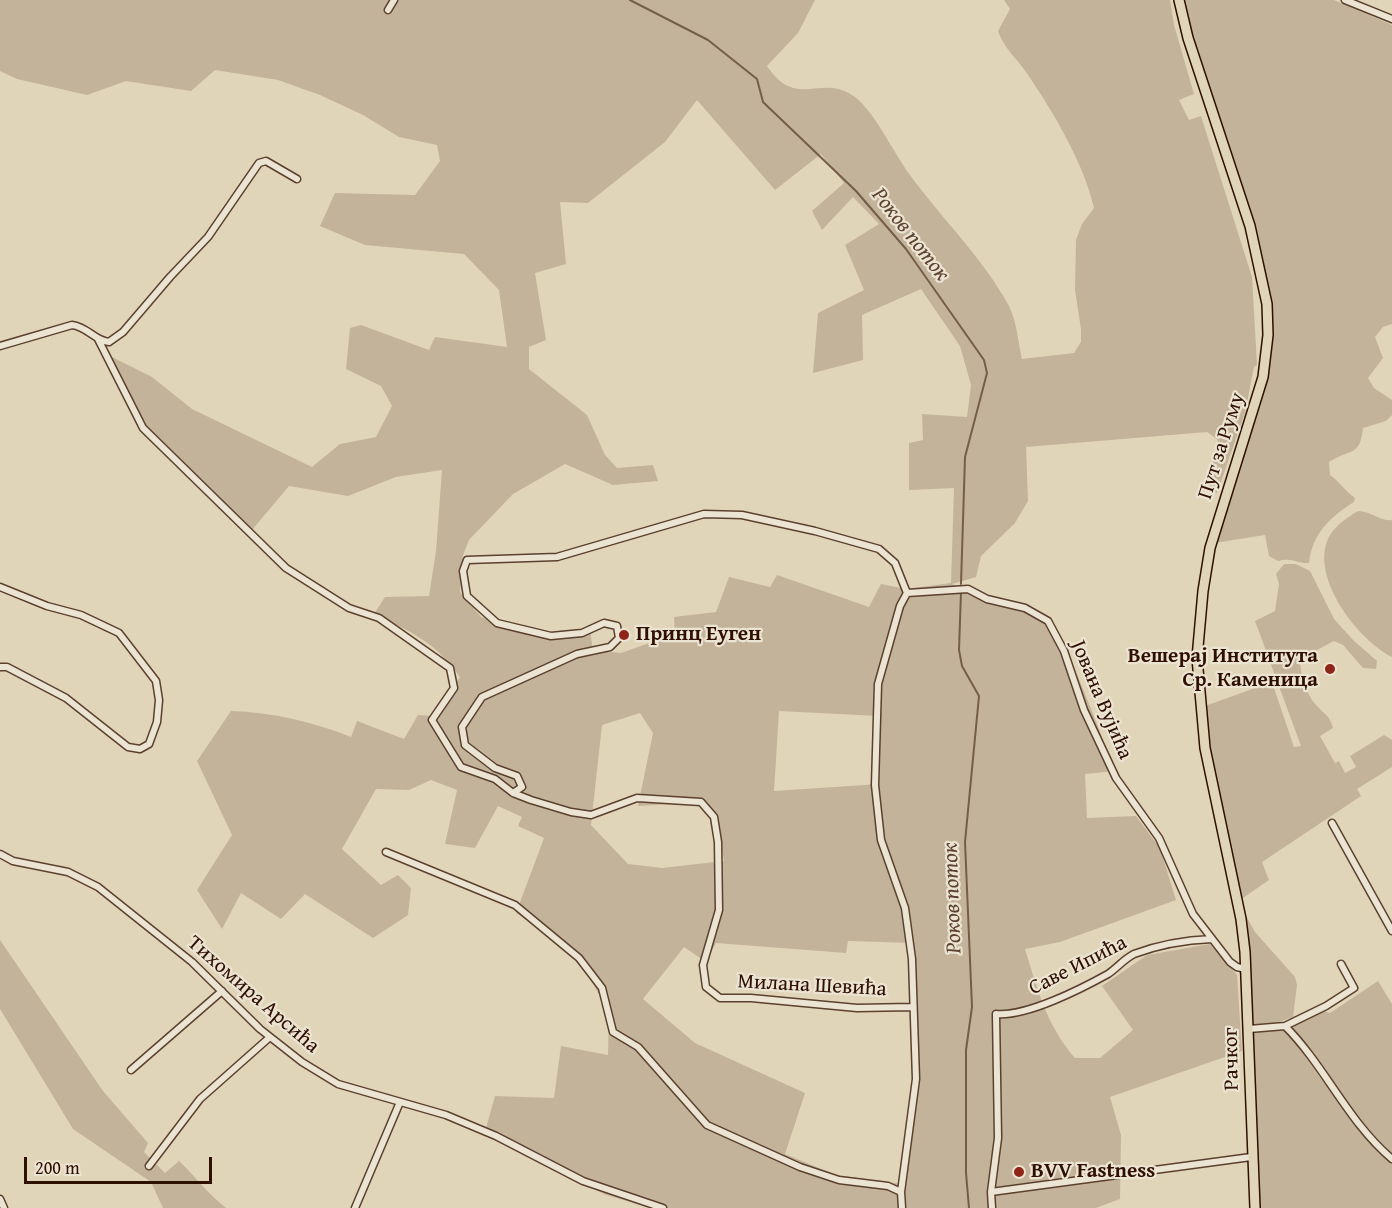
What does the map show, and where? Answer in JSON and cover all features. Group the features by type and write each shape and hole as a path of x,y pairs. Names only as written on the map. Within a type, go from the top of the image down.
{"main road":[{"name":"Пут за Руму","path":"1179,0 1188,38 1250,225 1268,304 1268,334 1263,376 1210,548 1203,591 1197,658 1205,748 1239,910"},
{"name":"Рачког","path":"1239,910 1246,969 1251,1157 1255,1208"}],"street":[{"path":"388,10 394,0"},
{"path":"1345,0 1390,17"},
{"path":"0,346 72,325 89,330 98,339 109,342 123,332 156,292 208,237 259,163 266,161 297,179"},
{"name":"Милана Шевића","path":"98,339 142,428 286,568 349,608 379,618 450,668 454,688 432,720 461,767 495,779 513,793 571,812 591,815 636,798 701,802 714,817 718,842 719,909 703,965 706,987 720,998 751,998 857,1008 912,1007"},
{"path":"513,793 522,787 517,776 495,768 465,745 462,727 482,697 577,654 610,647 619,638 617,626 604,623 582,633 551,636 497,623 467,596 463,571 467,560 557,557 704,514 742,515 815,531 879,549 895,563 907,593"},
{"path":"0,587 47,606 81,615 119,633 156,681 159,700 153,736 149,744 140,749 128,747 66,698 7,667 0,667"},
{"name":"Јована Вујића","path":"907,593 968,590 987,599 1025,608 1048,621 1064,651 1084,710 1116,778 1159,838 1182,894 1193,914 1230,962 1246,969"},
{"name":"Милана Шевића","path":"902,1208 901,1192 916,1079 912,959 905,908 881,840 875,785 878,684 893,626 907,593"},
{"path":"1332,823 1392,931"},
{"path":"386,852 515,905 579,958 602,988 613,1032 638,1047 707,1125 800,1167 839,1180 888,1186 901,1192"},
{"name":"Тихомира Арсића","path":"0,854 13,861 68,872 98,887 192,962 270,1037 302,1062 338,1084 446,1115 496,1136 583,1181 663,1208"},
{"name":"Саве Ипића","path":"991,1192 998,1138 996,1014 1012,1016 1083,986 1110,972 1133,955 1169,945 1212,939"},
{"path":"1249,1029 1285,1026 1326,1006 1354,988 1341,964"},
{"path":"130,1070 222,991"},
{"path":"1285,1026 1298,1039 1321,1074 1377,1145 1392,1159"},
{"path":"150,1167 200,1099 270,1037"},
{"path":"355,1208 400,1102"},
{"path":"992,1208 991,1192 1251,1157"},
{"path":"0,1199 4,1208"}],"shaded area":[{"path":"0,0 815,0 798,33 767,66 778,79 789,86 799,89 843,90 855,97 870,112 910,175 999,288 1012,312 1022,359 1074,353 1081,342 1075,290 1076,240 1082,224 1094,208 1083,173 1066,137 1036,87 1000,37 998,31 1010,9 1004,0 1170,0 1174,25 1194,94 1179,100 1189,120 1201,116 1252,277 1257,365 1254,367 1245,413 1217,493 1207,487 1218,440 1207,432 1026,447 1028,501 1015,523 981,556 976,577 952,584 1001,599 1036,613 1047,620 1054,629 1084,690 1115,771 1085,774 1087,818 1136,816 1160,848 1176,900 1060,942 1025,949 1044,1006 1065,1045 1075,1058 1100,1058 1133,1030 1102,986 1147,955 1210,944 1237,975 1242,1051 1110,1097 1121,1135 1120,1199 1096,1208 651,1208 606,1195 484,1135 495,1096 554,1098 561,1046 608,1055 609,1013 585,969 545,931 516,913 544,838 518,826 522,817 498,806 475,848 445,844 457,790 431,780 409,790 376,789 342,849 381,885 398,875 411,888 408,915 373,938 305,894 281,919 241,893 222,929 197,890 232,835 197,761 231,711 262,713 292,719 351,737 357,721 404,739 418,715 434,716 460,677 432,646 374,614 385,597 429,596 436,551 442,470 396,477 348,496 289,486 252,530 143,434 102,352 152,377 192,409 312,467 340,444 376,437 392,406 381,386 346,369 350,328 361,325 429,350 435,337 507,347 499,290 464,254 365,245 320,226 335,193 415,195 440,161 437,145 399,137 363,115 320,95 278,80 215,70 191,91 126,81 87,95 17,79 0,71","holes":["697,100 775,190 821,154 844,183 812,211 822,230 853,197 879,224 845,245 864,290 818,313 813,373 863,360 862,315 921,289 960,346 971,385 967,417 922,414 923,440 909,443 909,490 954,488 951,583 906,589 881,584 869,607 777,575 770,587 729,577 716,612 674,617 675,634 621,653 593,650 590,631 557,636 523,631 481,617 460,592 463,555 469,540 513,494 565,464 613,485 658,481 653,465 617,468 605,455 587,415 529,369 529,347 546,340 535,273 566,264 560,202 588,203 665,142","779,711 878,716 879,784 774,791","640,713 653,733 638,806 705,802 715,813 724,861 662,868 628,864 591,825 602,725","848,941 913,943 917,1081 902,1184 836,1175 785,1154 805,1093 695,1043 643,999 684,947 706,962 716,943 846,953"]},
{"path":"1184,0 1334,0 1392,25 1392,324 1383,327 1375,337 1383,358 1368,378 1374,388 1392,400 1392,415 1386,421 1363,428 1357,448 1329,462 1330,475 1355,498 1354,502 1330,520 1318,535 1309,563 1278,561 1269,556 1265,535 1215,543 1264,390 1271,328 1269,300 1259,246 1191,34"},
{"path":"1358,511 1392,520 1392,657 1379,649 1351,621 1331,587 1325,569 1325,551 1330,535"},
{"path":"1284,564 1296,564 1310,571 1334,619 1377,661 1376,669 1363,668 1343,645 1334,641 1300,659 1301,672 1308,693 1329,719 1333,728 1320,736 1335,763 1339,761 1345,773 1356,767 1350,756 1384,735 1392,740 1392,767 1357,789 1361,796 1262,862 1269,880 1240,900 1213,776 1202,707 1272,682 1294,747 1301,746 1255,621 1275,611 1279,584 1276,574"},
{"path":"1241,907 1255,932 1295,977 1297,985 1293,1017 1276,1023 1251,1025"},
{"path":"0,940 103,1091 148,1143 144,1152 165,1173 179,1161 226,1208 163,1208 151,1182 73,1129 0,1009"},
{"path":"1378,981 1392,1004 1392,1156 1377,1142 1351,1110 1291,1025 1323,1011 1330,1013"},
{"path":"1287,1027 1319,1076 1375,1147 1392,1163 1392,1208 1258,1208 1252,1031"}],"waterway":[{"name":"Роков поток","path":"630,0 708,40 757,79 763,102 856,191 906,249 984,360 987,373 965,457 961,584"},
{"name":"Роков поток","path":"961,592 959,650 962,666 979,696 965,842 972,1007 966,1050 966,1173 969,1208"}],"place":[{"name":"Принц Еуген","path":"624,635"},
{"name":"Вешерај Института Ср. Каменица","path":"1330,669"},
{"name":"BVV Fastness","path":"1019,1172"}]}
